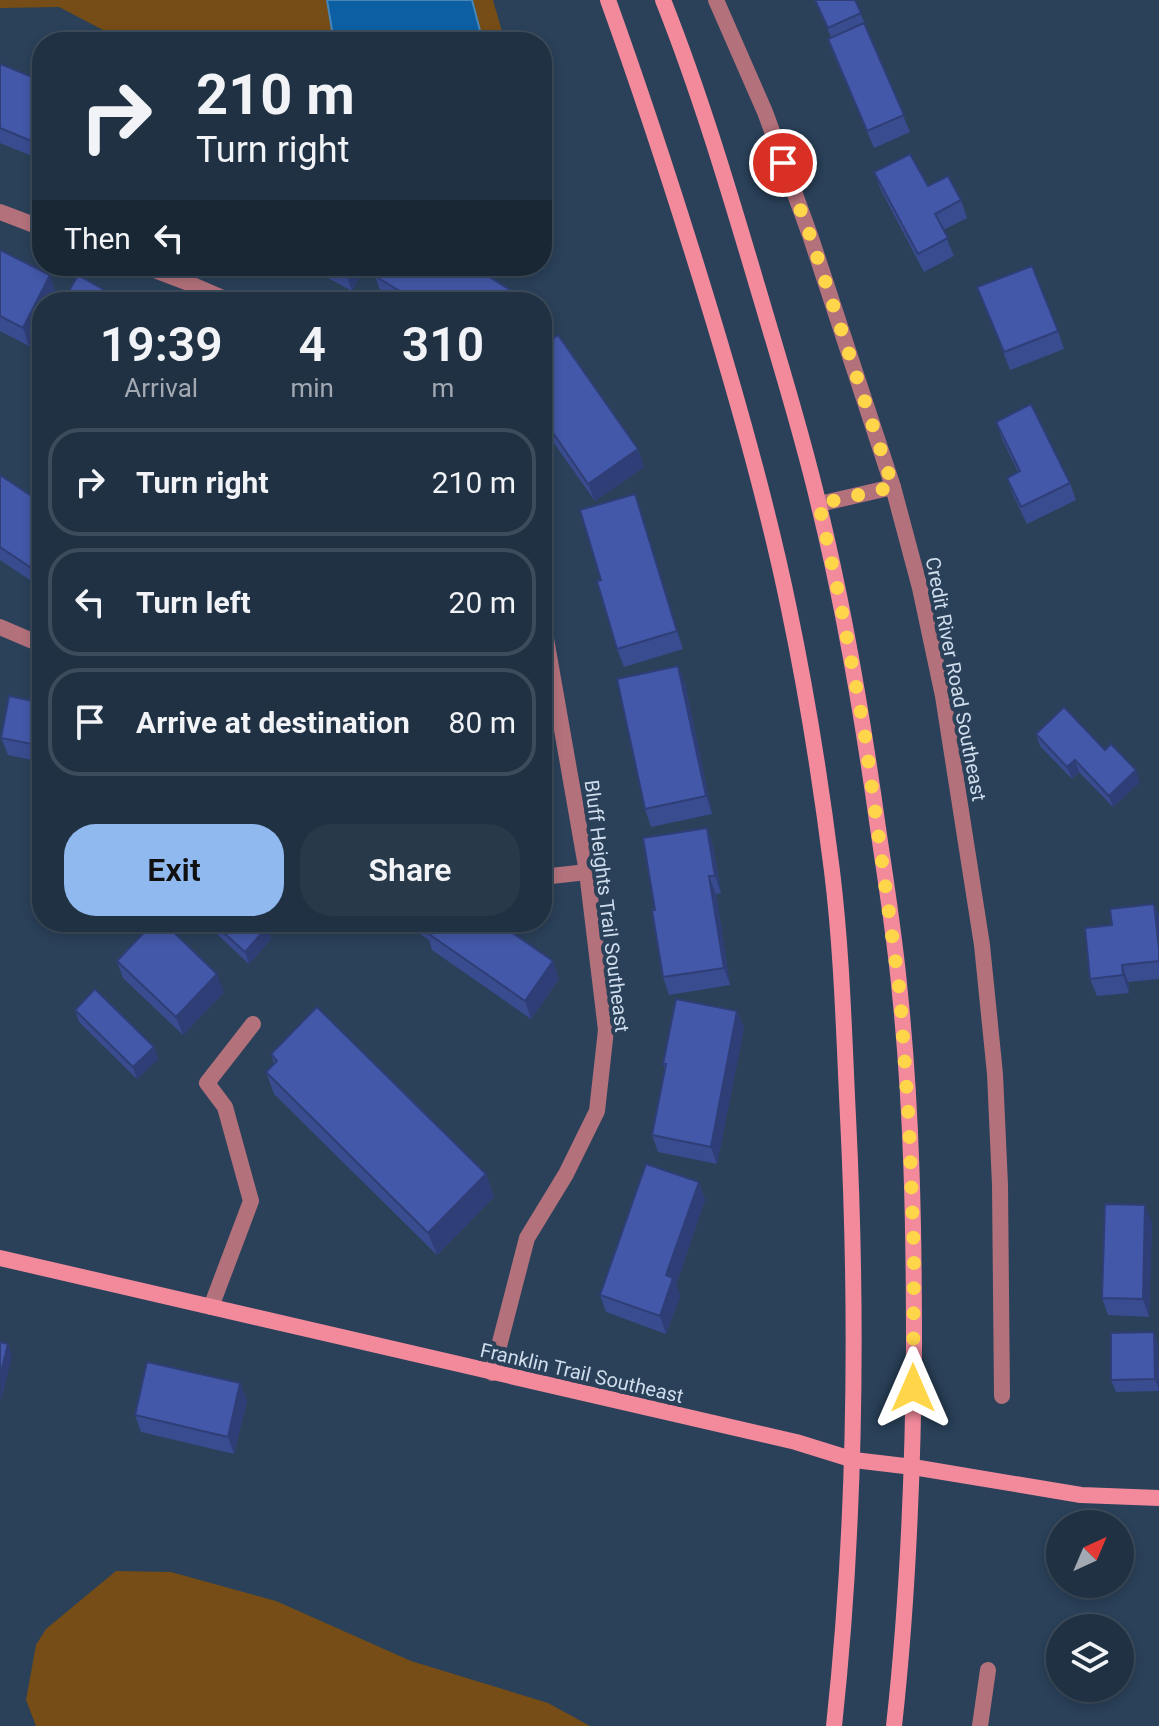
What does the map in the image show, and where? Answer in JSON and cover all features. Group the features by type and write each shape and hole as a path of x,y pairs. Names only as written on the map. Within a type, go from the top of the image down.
{"main road":[{"path":"608,0 666,167 736,394 767,511 813,740 833,873 855,1267 854,1460 834,1726"},
{"path":"663,0 680,43 747,251 819,504 864,729 900,994 914,1256 913,1467 894,1726"},
{"name":"Franklin Trail Southeast","path":"0,1258 796,1442 854,1460 1081,1495 1159,1498"}],"street":[{"name":"Credit River Road Southeast","path":"716,0 765,112 811,238 893,487 920,588 943,696 982,945 995,1074 1000,1185 1002,1396"},
{"path":"0,212 32,224"},
{"path":"170,276 209,292"},
{"path":"819,504 893,487"},
{"path":"0,627 32,641"},
{"name":"Bluff Heights Trail Southeast","path":"492,1373 527,1238 566,1174 597,1111 606,1030 587,872 552,673"},
{"path":"552,876 587,872"},
{"path":"211,1307 251,1201 225,1107 207,1083 253,1024"},
{"path":"980,1726 988,1670"}],"shaded area":[{"path":"0,0 327,0 332,32 107,32 59,7 0,8"},
{"path":"472,0 493,0 502,32 480,32"},
{"path":"116,1571 171,1572 276,1601 411,1661 548,1703 590,1726 36,1726 26,1700 36,1645 46,1629"}],"water":[{"path":"327,0 472,0 480,32 332,32"}],"building":[{"path":"815,0 855,0 861,13 828,28"},
{"path":"864,23 904,115 867,131 828,39"},
{"path":"0,64 32,77 32,141 0,128"},
{"path":"910,154 928,186 948,176 961,200 935,214 948,238 918,254 874,172"},
{"path":"0,250 32,266 32,276 49,276 41,292 32,292 32,310 23,328 0,316"},
{"path":"1032,266 1058,331 1004,352 977,287"},
{"path":"80,276 108,292 69,292"},
{"path":"375,276 488,276 514,292 401,292"},
{"path":"558,335 638,449 588,484 552,431 552,340"},
{"path":"1031,404 1070,483 1021,507 1007,478 1020,471 996,422"},
{"path":"0,475 32,496 32,564 30,567 0,547"},
{"path":"635,494 677,631 617,649 580,510"},
{"path":"678,666 706,796 645,809 617,679"},
{"path":"9,696 32,701 32,744 1,738"},
{"path":"1064,707 1105,750 1111,744 1136,770 1109,796 1075,760 1067,767 1036,734"},
{"path":"707,828 715,876 709,876 724,968 663,977 643,838"},
{"path":"1154,904 1159,961 1122,965 1123,975 1090,979 1085,928 1112,925 1110,909"},
{"path":"145,932 173,932 217,974 176,1017 117,961"},
{"path":"223,932 263,932 245,952"},
{"path":"426,932 511,932 553,961 525,1001"},
{"path":"95,989 154,1047 133,1067 75,1010"},
{"path":"676,999 737,1011 711,1147 652,1135"},
{"path":"317,1007 486,1174 428,1233 266,1072 277,1061 271,1054"},
{"path":"646,1164 699,1182 666,1275 673,1278 660,1316 600,1295"},
{"path":"1105,1204 1145,1205 1143,1299 1102,1298"},
{"path":"1154,1332 1155,1379 1111,1380 1111,1333"},
{"path":"0,1342 8,1344 0,1376"},
{"path":"147,1362 240,1383 228,1437 135,1415"}],"route":[{"path":"783,163 811,238 893,487 819,504 864,729 900,994 914,1256 913,1388"}]}
